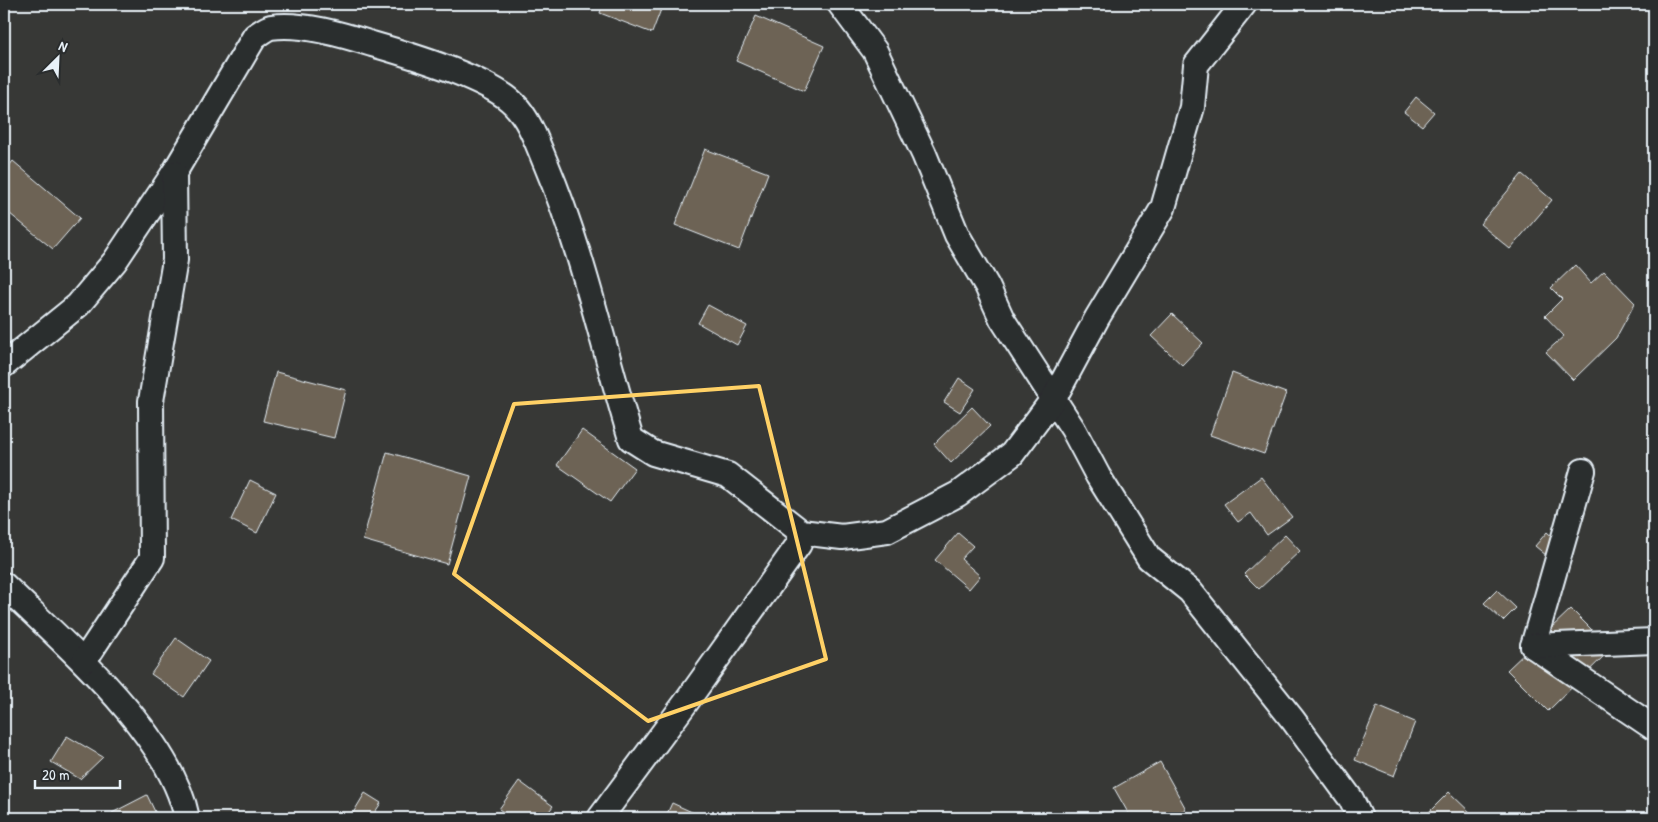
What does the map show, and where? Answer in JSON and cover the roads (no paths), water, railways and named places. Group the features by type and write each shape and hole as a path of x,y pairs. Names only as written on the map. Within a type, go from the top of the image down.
{"street":[{"path":"840,4 875,51 924,154 957,235 987,286 1002,318 1074,429 1098,476 1149,558 1190,591 1293,720 1351,799 1360,818"},
{"path":"4,364 78,305 115,261 174,173 255,36 270,27 291,26 347,36 416,57 488,86 513,103 528,120 557,191 605,344 631,439 653,453 728,475 801,532 842,537 887,531 958,494 1012,454 1054,398 1097,318 1163,208 1192,107 1196,65 1244,4"},
{"path":"84,661 152,558 151,401 175,260 174,173"},
{"path":"1533,646 1582,471"},
{"path":"600,818 799,544 801,532"},
{"path":"4,585 84,661 146,733 173,780 187,818"},
{"path":"1533,646 1654,641"},
{"path":"1533,646 1654,728"}]}
